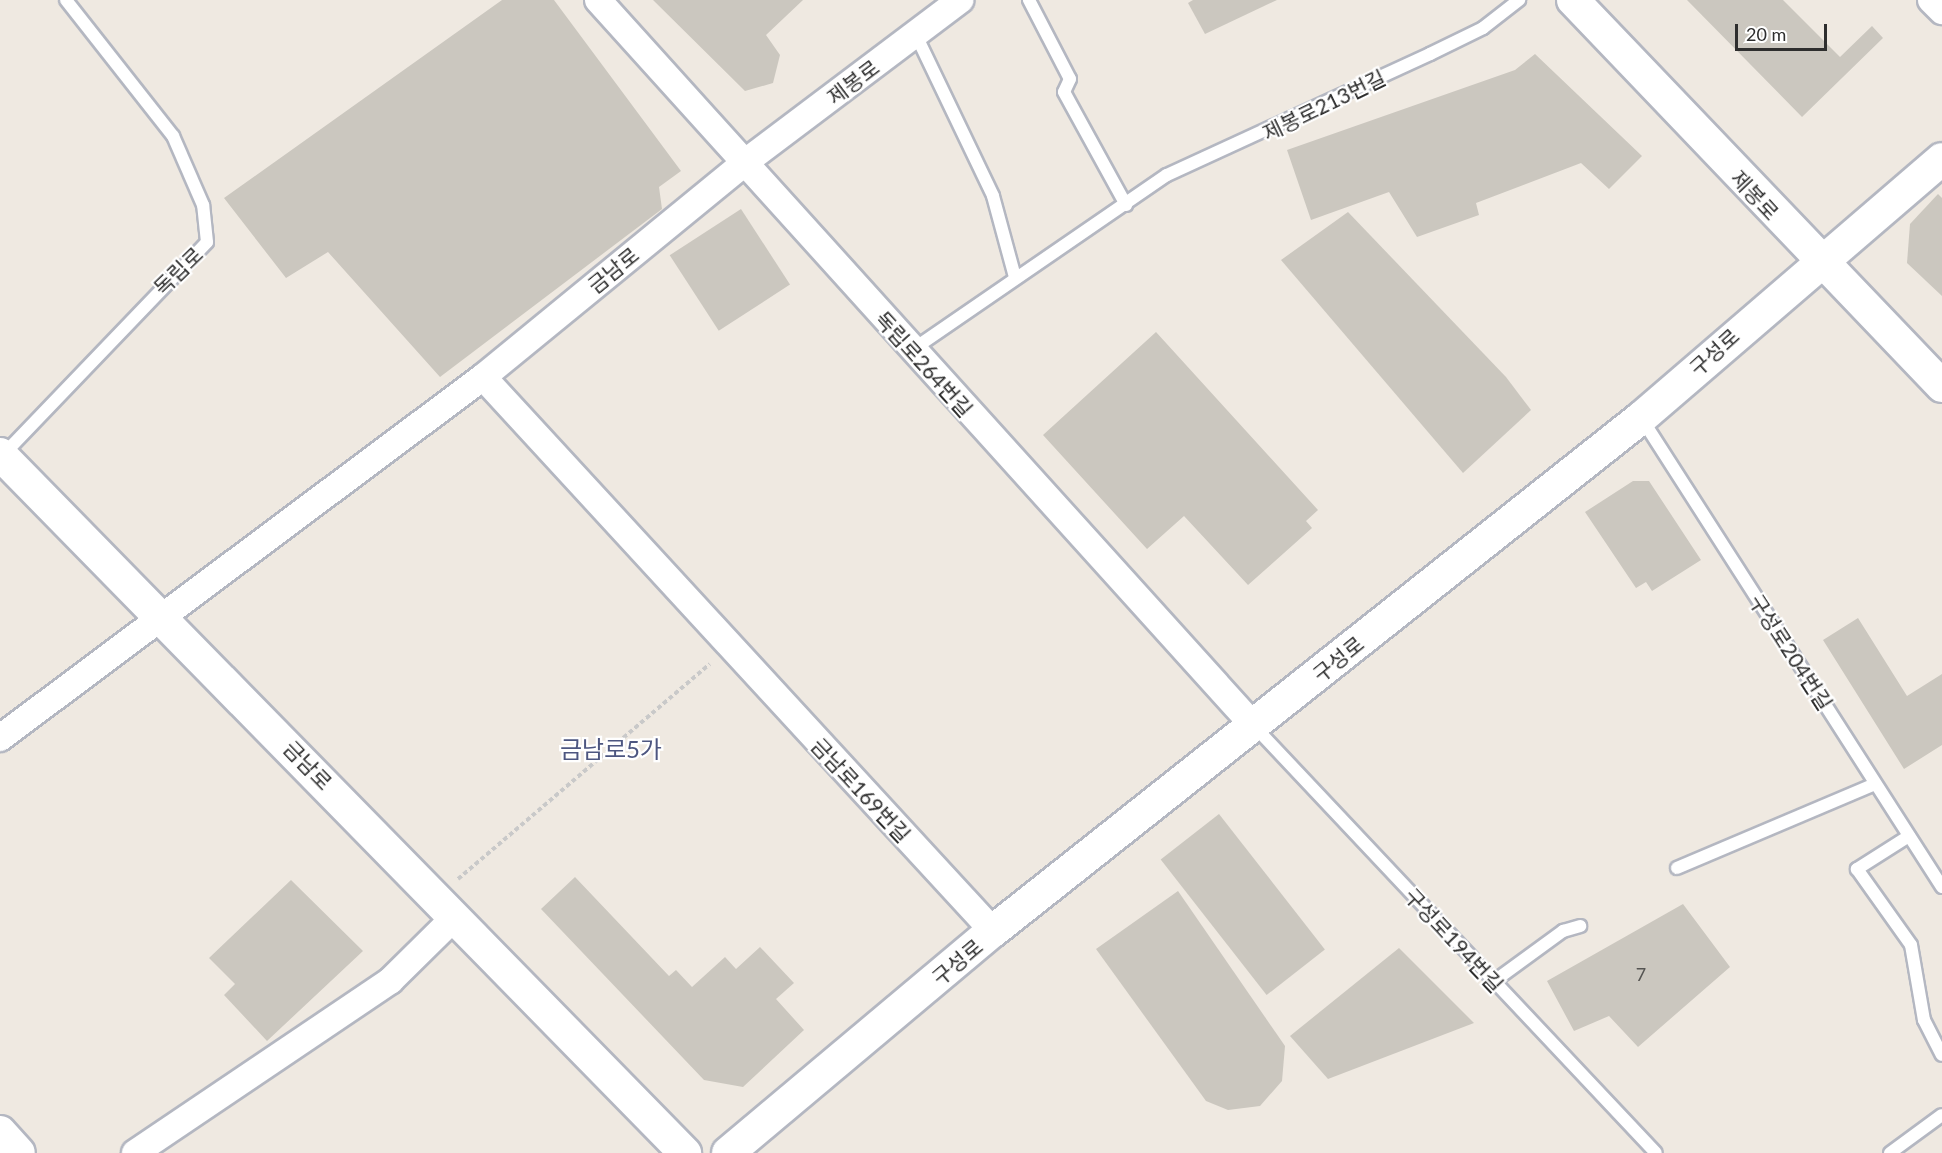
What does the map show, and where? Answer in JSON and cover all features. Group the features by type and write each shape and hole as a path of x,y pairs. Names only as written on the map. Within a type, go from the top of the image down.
{"street":[{"name":"독립로264번길","path":"597,0 911,351 1254,726"},
{"name":"제봉로","path":"744,163 960,0"},
{"name":"제봉로","path":"1573,0 1819,261 1942,386"},
{"path":"1931,0 1942,11"},
{"name":"구성로","path":"728,1153 993,931 1641,418 1819,261 1942,159"},
{"name":"금남로","path":"0,738 157,616 483,377 744,163"},
{"path":"483,377 729,648"},
{"name":"금남로","path":"1,455 685,1153"},
{"name":"금남로169번길","path":"729,648 993,931"},
{"path":"140,1150 390,981 446,908"},
{"path":"0,1132 19,1153"}],"lane":[{"name":"독립로","path":"1,455 207,243 203,205 173,136 66,0"},
{"path":"1029,0 1070,79 1064,92 1125,205"},
{"name":"제봉로213번길","path":"911,351 1015,277 1167,175 1252,140 1483,28 1519,0"},
{"path":"916,35 993,196 1015,277"},
{"name":"구성로204번길","path":"1641,418 1942,887"},
{"name":"구성로194번길","path":"1254,726 1656,1153"},
{"path":"1677,868 1875,784"},
{"path":"1909,836 1857,869 1911,945 1924,1020 1942,1055"},
{"path":"1493,982 1563,931 1580,926"},
{"path":"1890,1153 1942,1115"}],"path":[{"path":"446,908 729,648"}],"building":[{"path":"502,0 554,0 681,171 659,187 662,209 440,377 328,252 286,278 224,198"},
{"path":"653,0 803,0 766,35 780,55 773,83 745,91"},
{"path":"1193,0 1277,0 1205,34 1188,3"},
{"path":"1687,0 1783,0 1840,57 1872,26 1883,38 1802,117"},
{"path":"1535,54 1642,156 1609,189 1581,163 1476,203 1479,215 1417,237 1389,192 1311,220 1287,150 1515,70"},
{"path":"1938,194 1942,198 1942,296 1907,263 1910,224"},
{"path":"741,209 790,284 719,331 670,255"},
{"path":"1348,212 1506,377 1531,410 1463,473 1281,260"},
{"path":"1156,332 1318,510 1306,521 1312,528 1248,585 1184,516 1147,549 1043,435"},
{"path":"1633,481 1649,481 1701,560 1652,591 1646,582 1636,588 1585,512"},
{"path":"1858,618 1907,696 1942,674 1942,745 1904,769 1823,640"},
{"path":"1219,814 1325,950 1267,995 1161,860"},
{"path":"575,877 669,976 676,970 692,987 725,957 736,969 760,947 794,983 776,999 804,1030 743,1087 704,1080 541,909"},
{"path":"291,880 363,951 267,1041 224,995 235,984 209,958"},
{"path":"1178,891 1285,1046 1282,1081 1260,1106 1228,1110 1206,1101 1096,949"},
{"path":"1683,904 1730,967 1638,1047 1609,1016 1574,1031 1547,981"},
{"path":"1399,948 1474,1023 1328,1079 1290,1036"}],"district":[{"name":"금남로5가","path":"611,749"}]}
